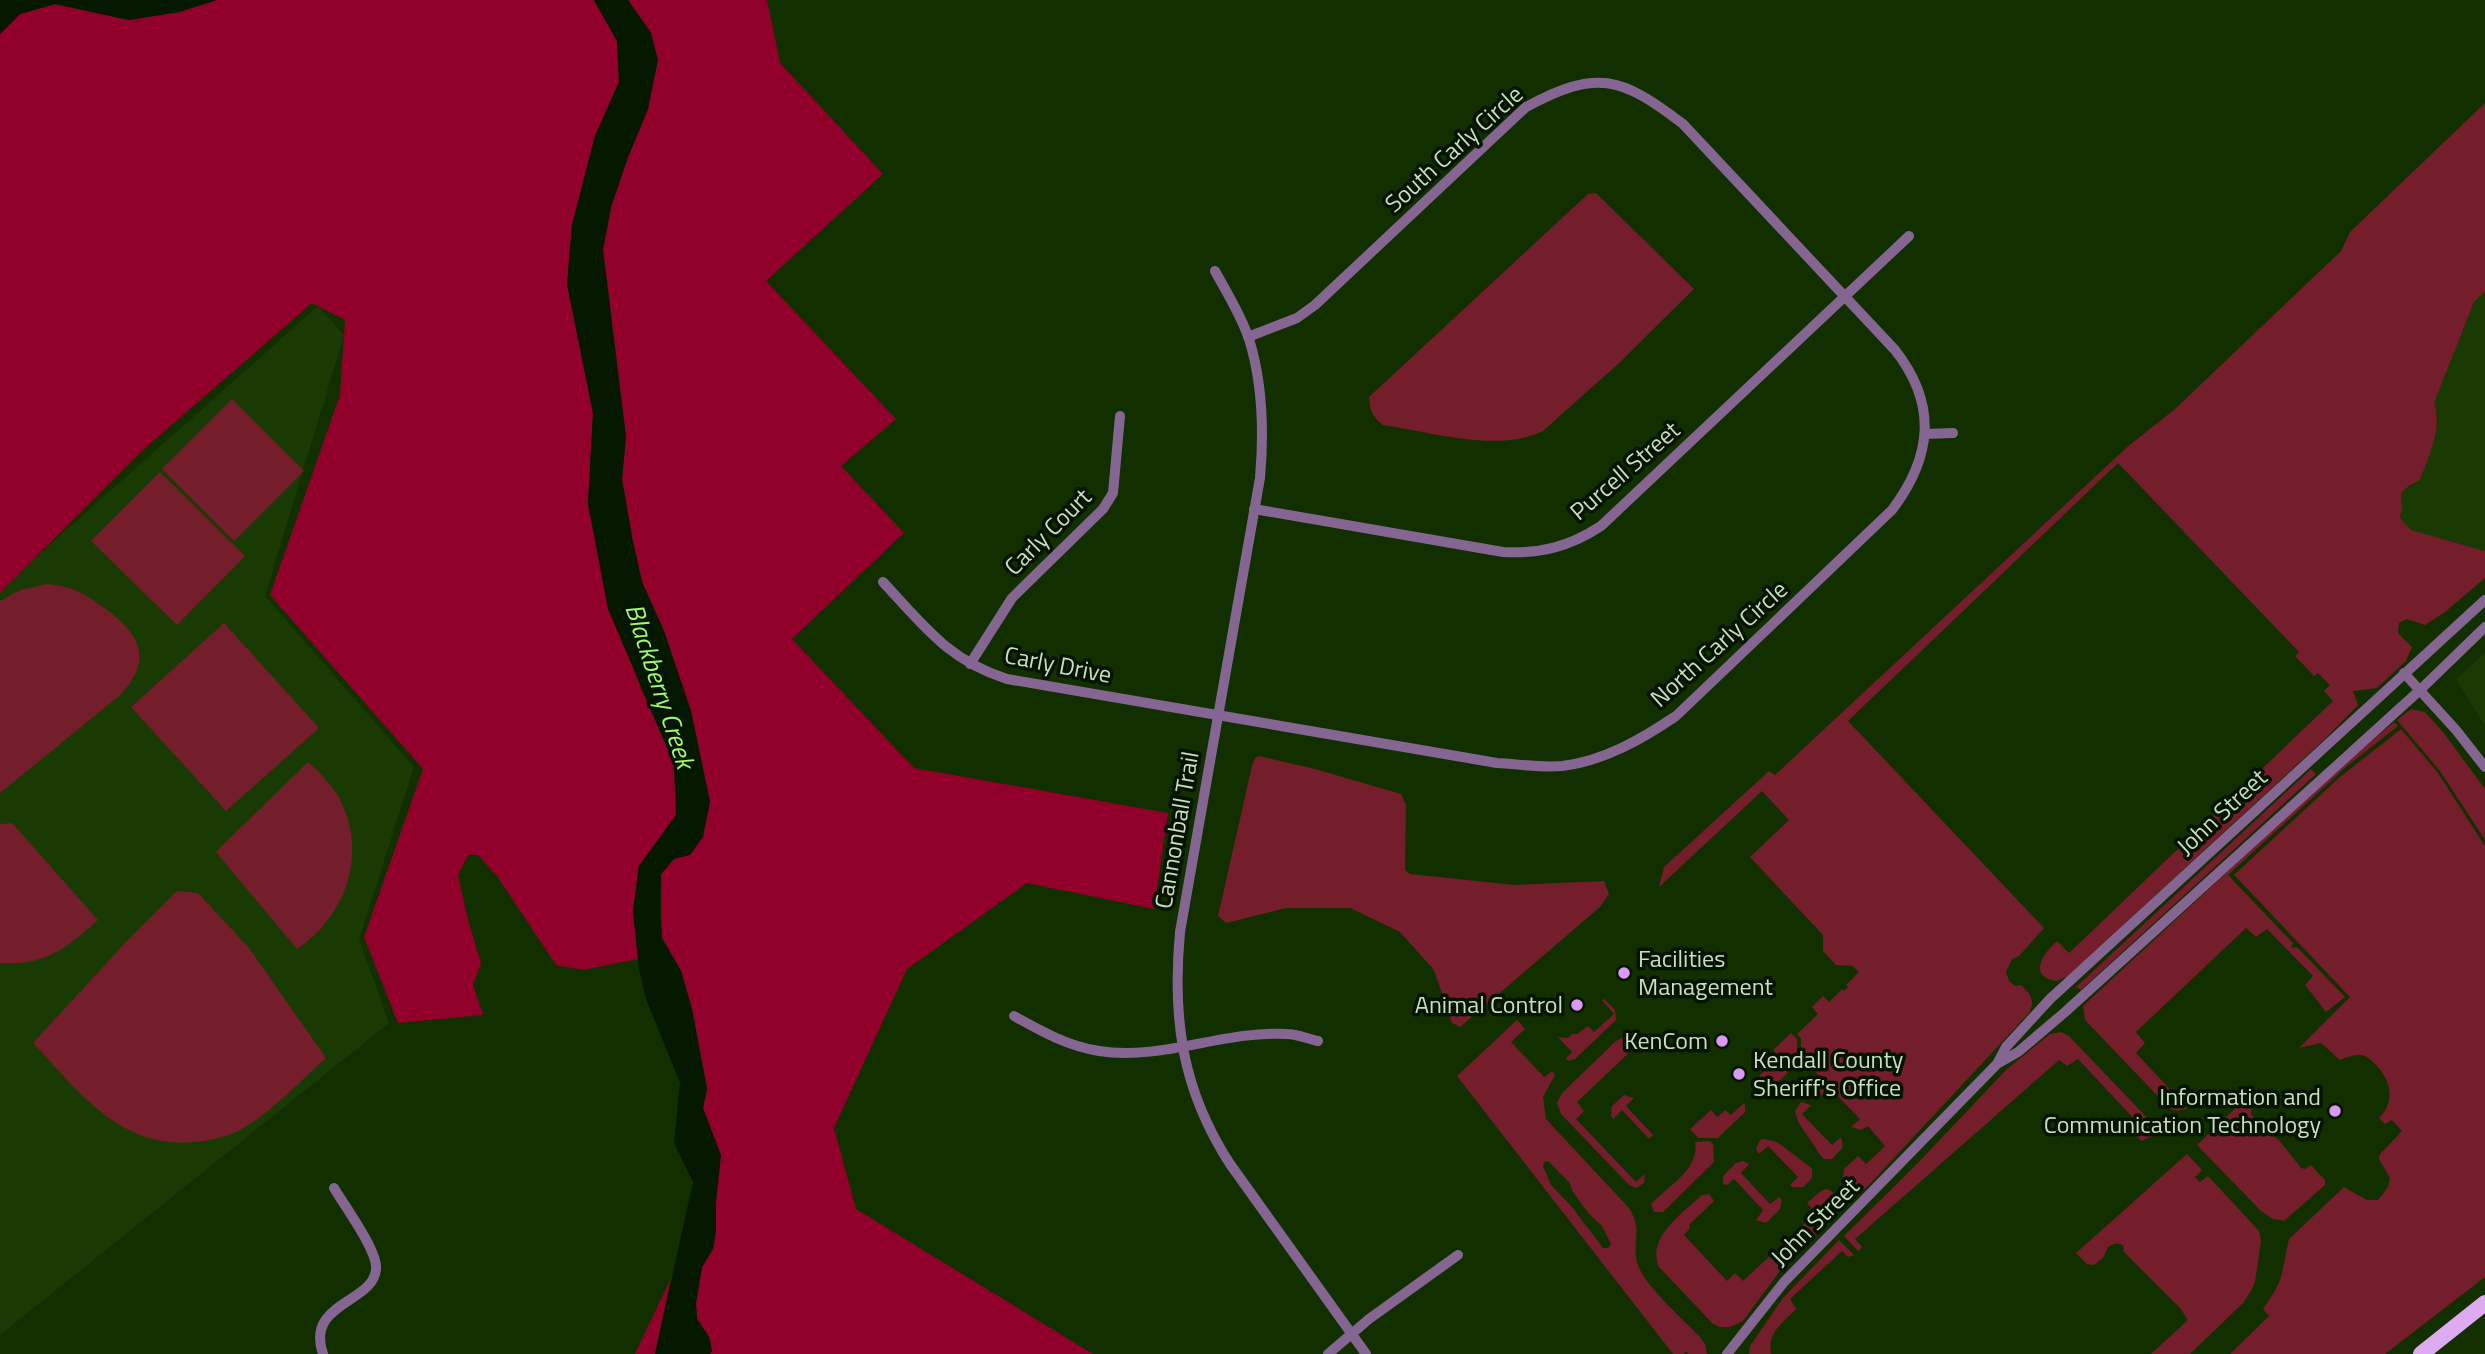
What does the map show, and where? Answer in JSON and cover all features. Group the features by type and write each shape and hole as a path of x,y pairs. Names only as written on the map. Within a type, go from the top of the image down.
{"main road":[{"path":"2421,1354 2485,1303"}],"street":[{"name":"South Carly Circle","path":"1248,337 1297,318 1315,305 1526,107 1585,82 1617,84 1637,92 1683,124 1845,296"},
{"name":"Purcell Street","path":"1254,509 1503,552 1537,552 1568,545 1601,526 1909,236"},
{"name":"Cannonball Trail","path":"1216,271 1248,337 1255,366 1263,440 1260,478 1180,932 1176,988 1182,1047 1197,1102 1223,1153 1366,1354"},
{"name":"North Carly Circle","path":"1218,715 1497,763 1561,766 1590,760 1625,747 1676,716 1892,510 1916,474 1926,435 1923,405 1915,382 1906,363 1845,296"},
{"name":"Carly Court","path":"970,664 1012,598 1104,509 1113,493 1120,416"},
{"path":"1926,435 1953,433"},
{"name":"Carly Drive","path":"883,582 941,644 970,664 1007,679 1218,715"},
{"name":"John Street","path":"1997,1064 2006,1047 2050,999 2485,600"},
{"name":"John Street","path":"1727,1354 1784,1282 1997,1064 2018,1052 2064,1013 2420,690 2485,627"},
{"path":"2404,673 2456,730 2485,767"},
{"path":"1014,1016 1066,1042 1101,1051 1125,1053 1265,1034 1291,1034 1318,1041"},
{"path":"324,1354 321,1336 326,1318 372,1283 377,1269 370,1248 334,1188"},
{"path":"1328,1354 1352,1333 1458,1255"}],"shaded area":[{"path":"217,0 594,0 617,41 619,82 595,136 572,225 567,284 593,413 588,504 641,688 674,764 676,815 639,866 633,911 638,959 583,970 556,965 497,876 478,855 468,855 458,875 481,963 473,985 483,1015 398,1023 364,937 423,769 270,595 340,395 345,320 312,303 144,449 0,593 0,34 20,14 55,4 129,20 179,12"},
{"path":"628,0 767,0 780,63 883,174 766,281 896,419 841,466 904,533 792,639 914,768 1168,813 1154,909 1027,883 907,969 834,1128 856,1209 1093,1354 710,1354 712,1351 709,1337 697,1319 696,1303 702,1266 713,1249 716,1231 710,1128 703,1108 707,1089 692,1009 681,971 662,938 661,874 674,859 710,802 691,711 664,631 642,582 622,479 626,437 603,250 611,207 627,160 651,33"},
{"path":"2485,103 2485,292 2474,302 2434,403 2437,422 2434,442 2420,480 2401,493 2400,518 2411,530 2485,551 2485,578 2425,625 2407,619 2399,623 2398,633 2412,647 2406,661 2377,688 2353,691 2358,705 2327,737 2068,976 2057,981 2048,979 2040,970 2043,958 2052,946 2057,941 2069,953 2333,701 2324,691 2330,685 2318,673 2314,676 2295,656 2299,652 2118,463 1848,721 2044,928 2019,956 2012,959 2006,972 2009,981 2015,986 2021,985 2029,994 2032,1004 2029,1013 1868,1186 1863,1190 1853,1189 1843,1179 1844,1169 1858,1156 1866,1164 1885,1146 1868,1126 1861,1130 1851,1127 1860,1119 1830,1088 1821,1096 1819,1088 1823,1080 1813,1069 1806,1072 1798,1067 1801,1064 1801,1038 1797,1034 1818,1014 1812,1007 1823,996 1829,1002 1842,989 1844,991 1848,987 1846,985 1859,972 1852,966 1836,965 1823,951 1823,935 1750,857 1789,820 1762,791 1659,887 1664,867 1769,771 1775,775 2126,448 2175,409 2341,251 2350,232"},
{"path":"1596,193 1694,289 1618,364 1543,431 1525,437 1485,441 1443,436 1379,422 1372,413 1369,397 1588,194"},
{"path":"2485,292 2485,551 2411,530 2400,518 2401,493 2420,480 2437,429 2438,416 2433,403 2474,302"},
{"path":"318,306 344,335 265,596 414,767 359,939 389,1023 0,1335 0,589"},
{"path":"232,399 304,471 234,541 162,469"},
{"path":"160,472 245,556 177,625 91,541"},
{"path":"47,584 79,592 119,620 135,640 139,661 136,672 119,696 0,793 0,601 20,590"},
{"path":"224,623 319,728 226,811 131,707"},
{"path":"2485,653 2485,726 2456,679"},
{"path":"2411,709 2425,712 2485,789 2485,840 2440,771 2397,720"},
{"path":"2394,722 2398,726 2346,767 2228,875 2293,943 2291,948 2297,947 2345,997 2326,1012 2305,985 2313,976 2267,929 2256,937 2246,928 2136,1032 2145,1043 2136,1053 2181,1101 2189,1094 2196,1098 2185,1109 2177,1111 2169,1108 2085,1020 2083,1006 2337,770"},
{"path":"2401,729 2438,773 2485,846 2485,1277 2385,1354 2230,1354 2269,1316 2263,1309 2281,1277 2289,1239 2344,1187 2367,1200 2378,1200 2388,1187 2390,1178 2379,1159 2380,1154 2402,1131 2392,1120 2385,1124 2379,1118 2388,1105 2388,1084 2370,1060 2358,1055 2340,1060 2321,1043 2299,1048 2350,997 2234,875 2340,777"},
{"path":"1259,756 1401,794 1406,805 1405,870 1410,874 1514,885 1604,881 1609,894 1600,907 1460,1027 1452,1023 1434,970 1400,932 1350,908 1286,908 1226,923 1218,916 1252,766 1255,758"},
{"path":"308,762 337,794 347,815 352,858 341,900 315,935 297,949 216,852"},
{"path":"2311,769 2316,774 2081,990 2076,987"},
{"path":"12,823 98,920 65,947 43,958 0,963 0,824"},
{"path":"177,891 198,893 249,948 326,1058 252,1123 224,1137 194,1142 167,1142 122,1126 84,1097 33,1043"},
{"path":"1602,1000 1615,1010 1616,1020 1575,1059 1568,1061 1566,1058 1572,1052 1558,1037 1568,1038 1588,1026 1594,1032 1614,1014"},
{"path":"1517,1020 1525,1029 1511,1042 1544,1077 1552,1071 1555,1075 1543,1097 1546,1119 1629,1208 1635,1223 1636,1255 1640,1271 1674,1312 1700,1337 1707,1354 1688,1354 1686,1351 1684,1354 1673,1354 1457,1076","holes":["1548,1161 1569,1182 1589,1214 1602,1226 1611,1244 1608,1248 1603,1248 1572,1207 1551,1185 1543,1166 1544,1162"]},
{"path":"2061,1032 2069,1036 2153,1124 2155,1130 2152,1136 2142,1141 2131,1132 2137,1122 2078,1059 2067,1066 2059,1060 1855,1239 1862,1247 1857,1250 1844,1236 2007,1069 2050,1034"},
{"path":"1791,1033 1797,1039 1797,1064 1769,1090 1757,1091 1751,1085 1778,1056 1773,1050"},
{"path":"1626,1036 1637,1037 1646,1043 1644,1054 1636,1046 1577,1102 1584,1111 1576,1119 1636,1182 1645,1174 1644,1183 1636,1188 1629,1185 1561,1114 1557,1103 1562,1093 1616,1041"},
{"path":"2251,1093 2254,1098 2251,1114 2258,1124 2279,1140 2301,1168 2305,1169 2311,1165 2325,1180 2325,1185 2284,1221 2273,1219 2261,1211 2197,1145"},
{"path":"1624,1095 1634,1098 1626,1106 1653,1135 1649,1139 1622,1110 1613,1119 1611,1116 1612,1106"},
{"path":"1801,1102 1811,1105 1802,1114 1832,1145 1841,1137 1843,1147 1832,1159 1824,1159 1821,1156 1798,1122 1795,1111"},
{"path":"1743,1104 1745,1112 1718,1138 1698,1138 1690,1129 1711,1110 1717,1117 1725,1110 1731,1115"},
{"path":"1760,1140 1777,1142 1812,1169 1812,1178 1803,1187 1790,1185 1798,1177 1768,1146 1759,1154 1756,1149"},
{"path":"1710,1141 1713,1144 1714,1162 1663,1212 1654,1212 1651,1204 1675,1182 1693,1160 1695,1142"},
{"path":"2187,1154 2202,1170 2195,1177 2200,1182 2208,1176 2259,1231 2261,1241 2255,1282 2243,1303 2190,1354 2151,1354 2188,1320 2180,1308 2123,1251 2124,1246 2116,1244 2108,1247 2103,1258 2094,1265 2087,1264 2076,1253"},
{"path":"1743,1161 1749,1164 1741,1173 1770,1204 1779,1197 1782,1200 1780,1209 1766,1223 1756,1220 1763,1210 1734,1179 1727,1185 1723,1184 1723,1176 1736,1163"},
{"path":"1827,1189 1838,1197 1842,1209 1780,1271 1743,1321 1730,1327 1713,1324 1659,1267 1656,1256 1658,1246 1668,1226 1702,1195 1709,1194 1714,1201 1689,1225 1690,1228 1684,1235 1727,1281 1735,1273 1743,1281 1816,1213 1807,1203"},
{"path":"1839,1240 1854,1255 1848,1257 1842,1251 1790,1299 1796,1309 1774,1334 1770,1346 1771,1354 1749,1354 1750,1346 1783,1298"},
{"path":"671,1278 655,1354 635,1354"}],"water":[{"path":"0,0 217,0 179,12 129,20 55,4 20,14 0,34"},
{"name":"Blackberry Creek","path":"594,0 628,0 651,33 658,60 648,109 611,207 603,250 626,437 622,479 632,537 642,582 664,631 691,711 710,802 703,837 690,855 674,859 661,874 660,914 662,938 681,971 692,1009 707,1089 703,1108 721,1155 713,1249 702,1267 696,1303 697,1319 709,1337 712,1351 710,1354 655,1354 693,1182 674,1143 680,1083 646,999 639,969 633,911 639,866 676,815 674,764 608,609 588,504 593,413 567,284 572,225 595,136 619,82 617,41"}],"place":[{"name":"Facilities Management","path":"1624,973"},
{"name":"Animal Control","path":"1577,1005"},
{"name":"KenCom","path":"1722,1041"},
{"name":"Kendall County Sheriff's Office","path":"1739,1074"},
{"name":"Information and Communication Technology","path":"2335,1111"}]}
